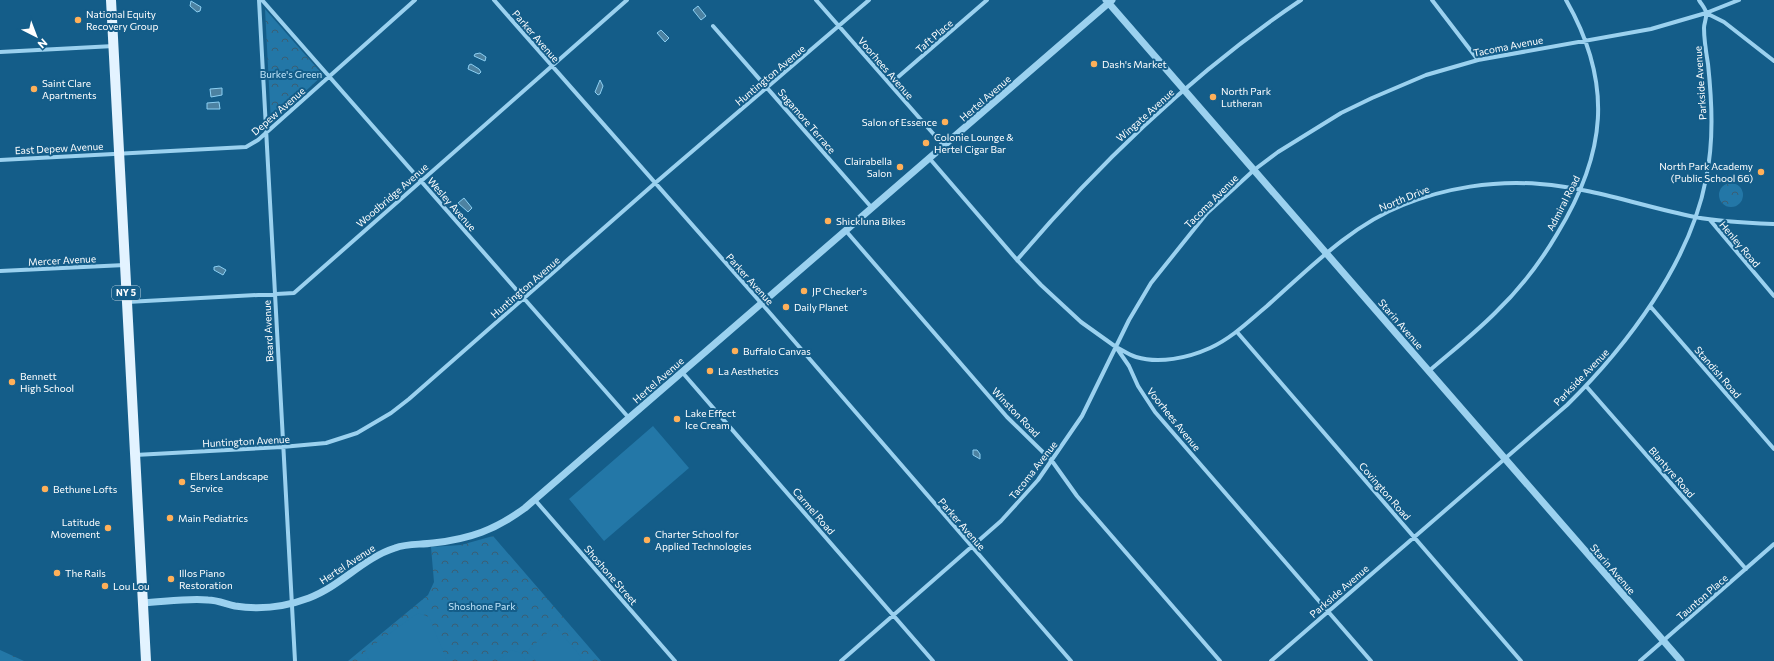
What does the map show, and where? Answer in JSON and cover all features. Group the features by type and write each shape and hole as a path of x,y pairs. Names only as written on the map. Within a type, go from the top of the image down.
{"main road":[{"name":"NY 5","path":"111,0 146,661"}],"street":[{"name":"Beard Avenue","path":"259,0 282,447 295,661"},
{"name":"Wesley Avenue","path":"262,0 629,418"},
{"name":"Depew Avenue","path":"118,153 246,146 266,132 415,0"},
{"name":"Parker Avenue","path":"494,0 654,184 761,304 1071,661"},
{"name":"Woodbridge Avenue","path":"126,302 294,293 627,0"},
{"name":"Voorhees Avenue","path":"816,0 944,146"},
{"name":"Huntington Avenue","path":"134,455 282,447 326,443 347,437 370,426 409,399 654,184 870,0"},
{"name":"Taft Place","path":"890,84 987,0"},
{"name":"Wingate Avenue","path":"1017,260 1099,169 1185,90 1257,30 1301,0"},
{"path":"1432,0 1478,60"},
{"name":"Admiral Road","path":"1429,371 1495,313 1522,284 1552,242 1581,191 1592,157 1598,120 1597,86 1586,40 1566,0"},
{"path":"1699,0 1706,13 1724,22 1774,61"},
{"name":"Tacoma Avenue","path":"841,661 1014,508 1038,480 1082,416 1135,310 1151,283 1173,254 1206,213 1254,170 1292,142 1347,110 1426,75 1478,60 1651,29 1706,13 1739,0"},
{"name":"Starin Avenue","path":"1109,1 1326,254 1681,661"},
{"name":"Hertel Avenue","path":"142,603 209,600 233,606 262,608 291,603 327,590 368,560 394,548 409,543 432,543 478,535 510,519 535,500 1109,1"},
{"name":"Parkside Avenue","path":"1271,661 1506,459 1586,386 1619,349 1650,306 1681,250 1703,192 1709,160 1711,98 1704,28 1706,13"},
{"name":"Sagamore Terrace","path":"713,26 872,208"},
{"path":"0,52 114,46"},
{"name":"East Depew Avenue","path":"0,160 118,153"},
{"name":"Voorhees Avenue","path":"930,158 1017,260 1064,307 1081,322 1116,348 1129,366 1138,386 1155,412 1371,661"},
{"name":"North Drive","path":"1116,348 1136,357 1153,359 1177,358 1192,355 1211,348 1237,332 1326,254 1357,231 1388,212 1442,193 1473,187 1519,183 1541,184 1581,191 1710,220"},
{"path":"1710,220 1774,224"},
{"name":"Henley Road","path":"1710,220 1717,231 1774,296"},
{"name":"Winston Road","path":"846,231 1007,417 1052,460 1077,496 1220,661"},
{"name":"Mercer Avenue","path":"0,271 125,265"},
{"name":"Standish Road","path":"1650,306 1774,449"},
{"name":"Covington Road","path":"1237,332 1521,661"},
{"name":"Carmel Road","path":"682,372 933,661"},
{"name":"Blantyre Road","path":"1586,386 1746,569"},
{"name":"Shoshone Street","path":"535,500 675,661"},
{"name":"Taunton Place","path":"1640,661 1774,544"}],"green space":[{"name":"Burke's Green","path":"265,9 323,75 271,123"},
{"path":"1731,183 1739,187 1743,195 1739,203 1731,207 1723,203 1719,195 1723,187"},
{"path":"653,426 689,468 604,541 569,499"},
{"name":"Shoshone Park","path":"493,536 601,661 348,661 428,595 434,582 431,547 461,545"},
{"path":"418,613 429,617 447,661 369,661 365,651"},
{"path":"555,626 582,658 578,661 536,661 527,651"},
{"path":"0,650 24,661 0,661"},
{"path":"511,650 521,653 526,661 498,661"}],"shaded area":[{"path":"191,1 201,7 200,11 197,12 190,6"},
{"path":"698,6 706,16 701,20 693,10"},
{"path":"661,30 669,38 665,42 657,33"},
{"path":"480,53 486,57 485,61 474,56 475,54"},
{"path":"471,64 479,69 481,72 479,74 468,69 469,65"},
{"path":"600,80 603,86 600,94 598,95 595,92"},
{"path":"222,88 222,95 211,97 210,89"},
{"path":"219,102 220,109 207,109 207,103"},
{"path":"464,198 472,208 468,212 458,203"},
{"path":"219,266 226,270 223,275 214,270 214,267"},
{"path":"973,450 977,450 980,454 980,459 973,455"}],"place":[{"name":"National Equity Recovery Group","path":"78,20"},
{"name":"Dash's Market","path":"1094,64"},
{"name":"Saint Clare Apartments","path":"34,89"},
{"name":"North Park Lutheran","path":"1213,97"},
{"name":"Salon of Essence","path":"945,122"},
{"name":"Colonie Lounge & Hertel Cigar Bar","path":"926,143"},
{"name":"Clairabella Salon","path":"900,167"},
{"name":"North Park Academy (Public School 66)","path":"1761,172"},
{"name":"Shickluna Bikes","path":"828,221"},
{"name":"JP Checker's","path":"804,291"},
{"name":"Daily Planet","path":"786,307"},
{"name":"Buffalo Canvas","path":"735,351"},
{"name":"La Aesthetics","path":"710,371"},
{"name":"Bennett High School","path":"12,382"},
{"name":"Lake Effect Ice Cream","path":"677,419"},
{"name":"Elbers Landscape Service","path":"182,482"},
{"name":"Bethune Lofts","path":"45,489"},
{"name":"Main Pediatrics","path":"170,518"},
{"name":"Latitude Movement","path":"108,528"},
{"name":"Charter School for Applied Technologies","path":"647,540"},
{"name":"The Rails","path":"57,573"},
{"name":"Illos Piano Restoration","path":"171,579"},
{"name":"Lou Lou","path":"105,586"}]}
